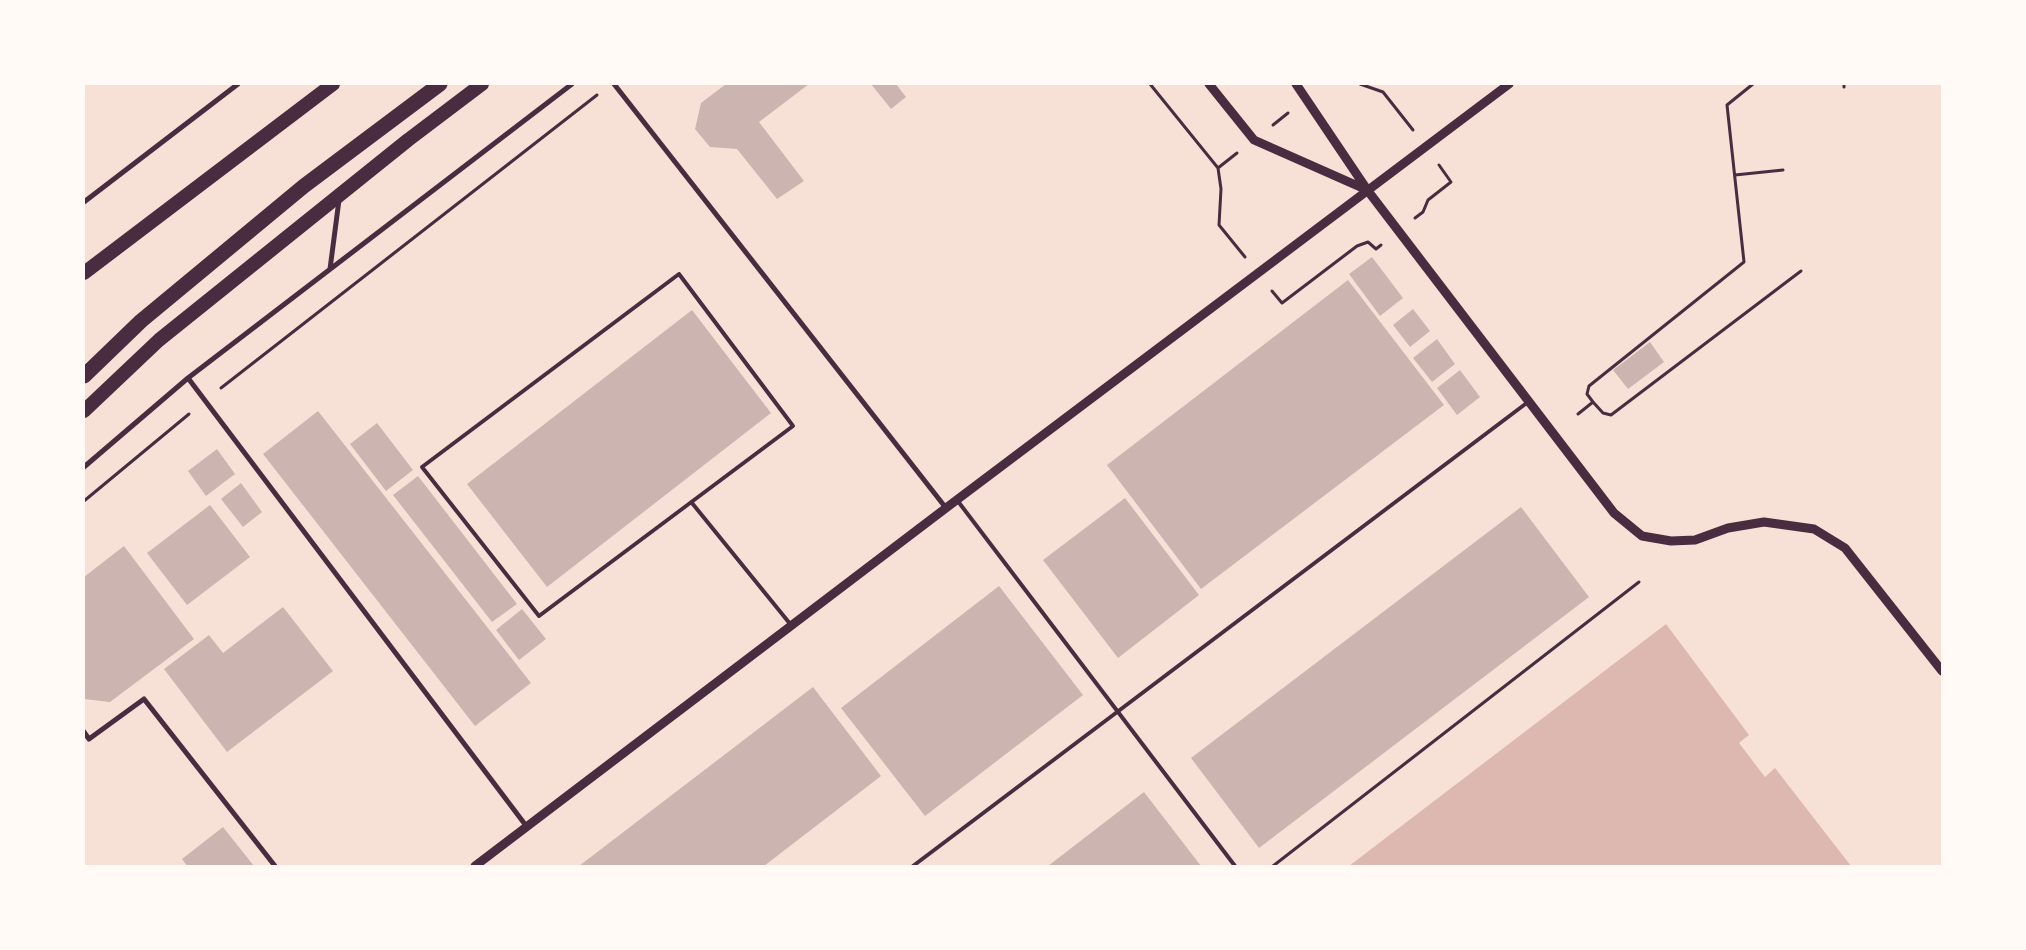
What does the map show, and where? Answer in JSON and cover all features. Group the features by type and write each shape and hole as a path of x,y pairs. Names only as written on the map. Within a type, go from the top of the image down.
{"highway":[{"path":"84,273 333,84"},
{"path":"84,376 141,321 304,186 440,84"},
{"path":"84,411 159,340 340,194 482,84"}],"street":[{"path":"84,202 238,84"},
{"path":"84,467 188,378 572,84"},
{"path":"614,84 946,508"},
{"path":"1209,84 1254,140 1368,191"},
{"path":"1296,84 1368,191 1614,513 1642,536 1671,541 1695,540 1728,528 1764,522 1814,529 1845,548 1942,671"},
{"path":"475,866 791,625 1510,84"},
{"path":"330,269 340,194"},
{"path":"188,378 527,827"},
{"path":"84,732 89,739 144,700 275,866"}],"lane":[{"path":"679,274 793,426 692,503 538,616 422,466 679,274"},
{"path":"913,866 1528,401"},
{"path":"957,500 1235,866"},
{"path":"692,503 791,625"}],"path":[{"path":"1150,84 1218,168 1221,189 1219,225"},
{"path":"1360,84 1383,92"},
{"path":"1753,84 1727,105 1744,262 1589,386 1587,394 1603,413 1611,416 1801,271"},
{"path":"84,501 205,400 603,90"},
{"path":"1735,175 1783,170"},
{"path":"1423,212 1428,200 1451,182"},
{"path":"1282,304 1357,246 1368,242 1376,249"},
{"path":"1578,414 1593,402"},
{"path":"1273,866 1639,582"}],"shaded area":[{"path":"1666,624 1749,735 1739,743 1765,777 1775,768 1851,866 1349,866"}],"building":[{"path":"726,84 809,84 759,122 804,181 777,199 737,149 710,147 695,129 701,103"},
{"path":"871,84 896,84 906,97 891,109"},
{"path":"1372,257 1403,298 1380,316 1349,274"},
{"path":"1348,280 1444,405 1201,589 1107,465"},
{"path":"1413,309 1430,331 1410,347 1393,325"},
{"path":"692,310 771,413 547,587 467,484"},
{"path":"1437,339 1455,364 1432,382 1413,358"},
{"path":"1650,342 1664,362 1628,389 1613,370"},
{"path":"1460,370 1480,397 1457,415 1437,388"},
{"path":"318,411 531,683 475,726 263,454"},
{"path":"377,423 413,470 386,491 350,444"},
{"path":"217,449 235,474 206,496 188,471"},
{"path":"418,476 517,604 492,622 393,495"},
{"path":"241,483 262,512 243,527 221,499"},
{"path":"1125,498 1199,595 1118,658 1043,560"},
{"path":"210,505 250,557 187,605 147,553"},
{"path":"1521,507 1589,597 1259,848 1191,758"},
{"path":"124,546 194,639 110,702 84,699 84,577"},
{"path":"999,586 1083,695 925,816 841,708"},
{"path":"283,607 333,671 227,752 164,669 209,635 223,653"},
{"path":"522,609 546,639 519,660 496,630"},
{"path":"813,687 881,776 764,866 579,866"},
{"path":"1144,792 1201,866 1048,866"},
{"path":"223,827 254,866 187,866 182,859"}]}
